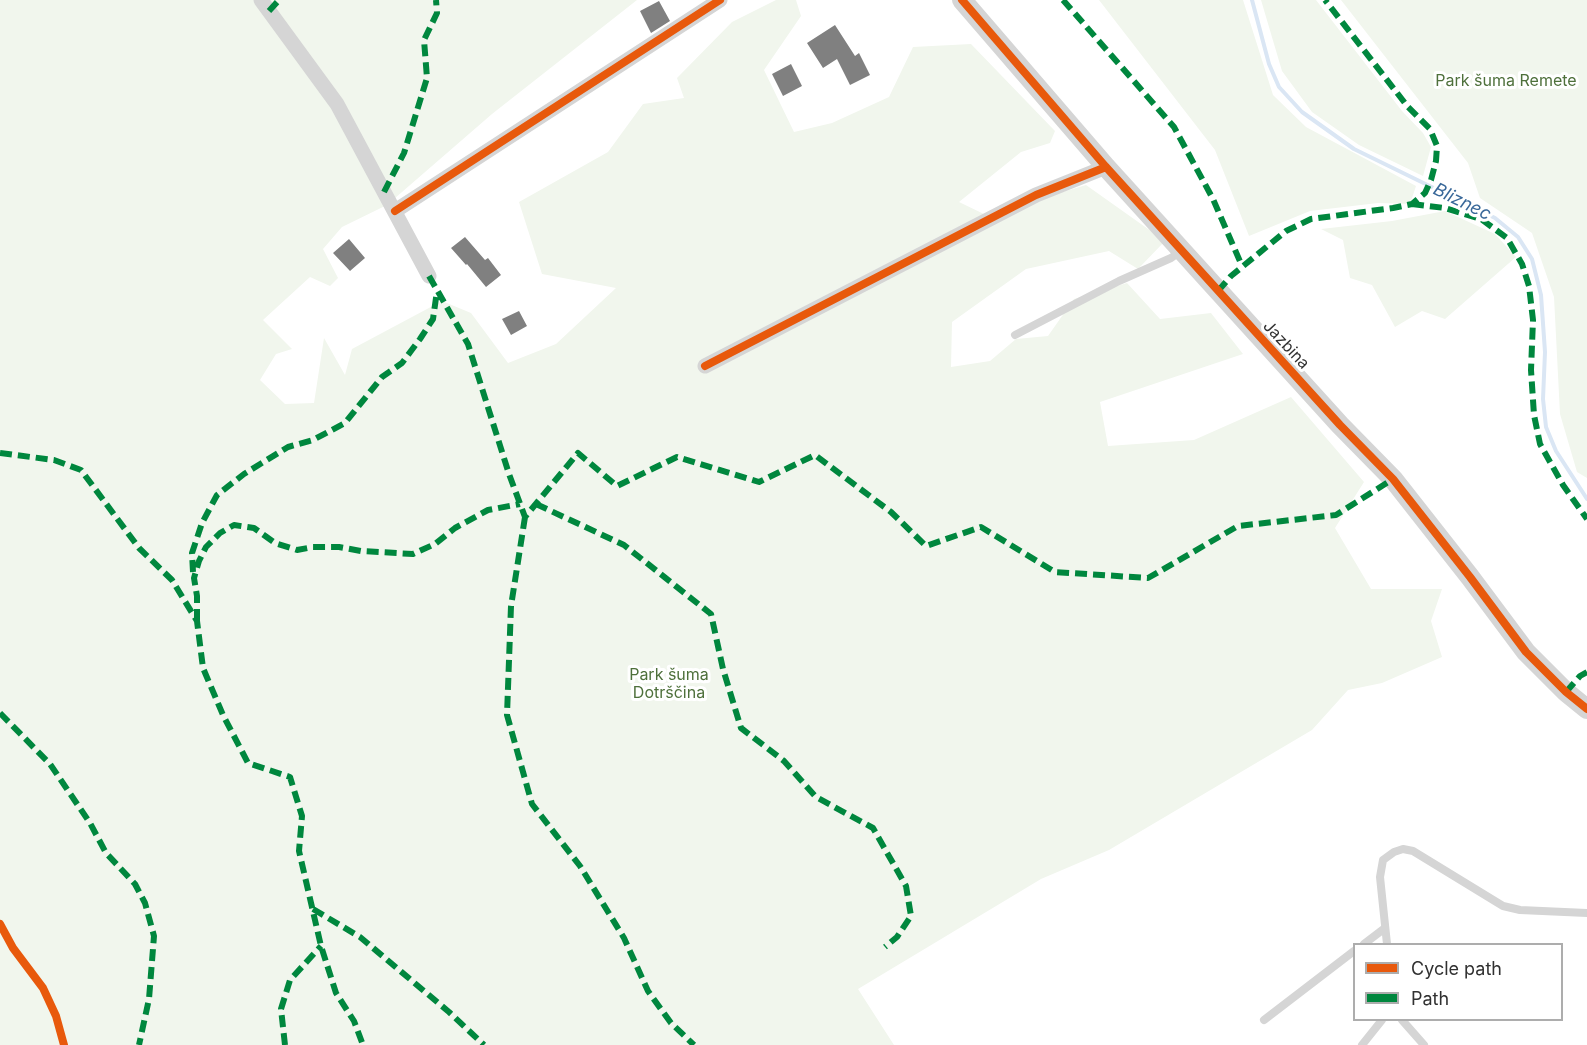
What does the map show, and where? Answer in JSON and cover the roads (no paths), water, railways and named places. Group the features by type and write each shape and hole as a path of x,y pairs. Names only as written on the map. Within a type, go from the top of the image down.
{"street":[{"path":"261,0 337,104 429,276"},
{"path":"395,211 720,0"},
{"name":"Jazbina","path":"962,0 1106,166 1340,425 1393,479 1526,652 1566,692 1587,709"},
{"path":"705,366 1036,195 1106,166"}],"lane":[{"path":"1015,335 1119,281 1171,258 1182,250"},
{"path":"1387,943 1380,877 1383,860 1403,849 1413,851 1503,906 1587,913"},
{"path":"1366,943 1385,928"},
{"path":"1264,1020 1353,952"},
{"path":"1362,1045 1381,1021"},
{"path":"1403,1021 1424,1045"}],"waterway":[{"name":"Bliznec","path":"1252,0 1269,64 1279,87 1302,112 1354,149 1495,218 1518,237 1532,259 1541,295 1545,352 1543,399 1546,427 1556,451 1587,499"}],"park label":[{"name":"Park šuma Remete","path":"1506,81"},
{"name":"Park šuma Dotrščina","path":"669,684"}]}
